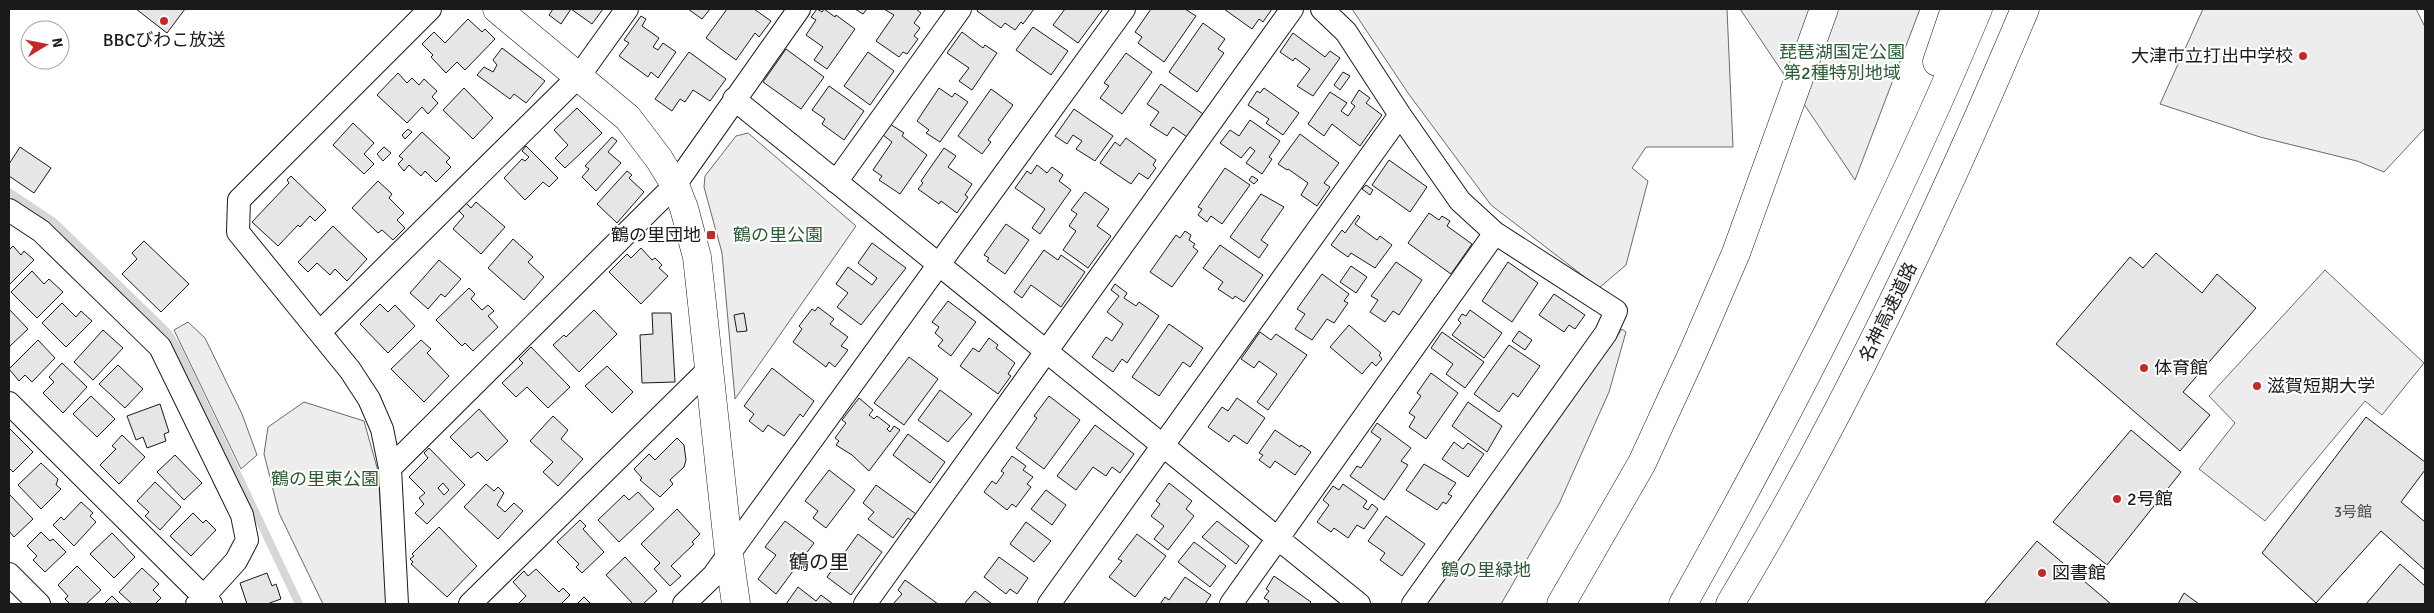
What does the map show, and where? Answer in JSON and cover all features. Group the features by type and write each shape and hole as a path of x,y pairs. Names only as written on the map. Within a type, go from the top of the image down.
{"main road":[{"path":"497,9 628,118 642,133 675,185 691,228 697,257 736,604"},
{"path":"1561,604 1642,463 1736,253 1824,9"},
{"path":"1876,236 1956,9"},
{"path":"1683,604 1747,490 1876,236 1978,9"},
{"name":"名神高速道路","path":"1730,604 1853,384 1960,161 2026,9"},
{"path":"1575,604 1586,562"}],"street":[{"path":"397,604 390,468 382,429 369,399 350,370 238,232 239,200 430,9"},
{"path":"320,332 579,76 627,9"},
{"path":"390,468 675,185 799,9"},
{"path":"836,182 960,9"},
{"path":"684,604 713,576 1124,9"},
{"path":"865,604 1292,9"},
{"path":"1322,9 1346,32 1460,202 1496,233 1616,311 1606,333 1413,604"},
{"path":"734,99 1358,604"},
{"path":"1049,604 1400,115"},
{"path":"9,210 41,231 160,347 242,515 247,540 236,561 204,602 9,403"},
{"path":"1231,604 1496,233"},
{"path":"470,604 709,369"},
{"path":"9,574 39,604"}],"shaded area":[{"path":"1352,9 1727,9 1733,147 1646,147 1632,168 1648,181 1626,265 1599,288 1491,205 1408,93"},
{"name":"琵琶湖国定公園 第2種特別地域","path":"1740,9 1920,9 1855,180"},
{"name":"大津市立打出中学校","path":"2203,9 2416,9 2425,27 2425,128 2384,172 2357,161 2260,137 2160,104"},
{"name":"鶴の里公園","path":"748,133 856,226 735,399 722,253 704,187 705,176 736,136"},
{"path":"2325,270 2424,363 2382,415 2365,401 2265,521 2199,469 2235,423 2209,396"},
{"path":"188,322 205,338 242,414 257,455 241,469 174,330"},
{"name":"鶴の里緑地","path":"1622,329 1626,332 1609,392 1559,504 1501,604 1425,604"},
{"name":"鶴の里東公園","path":"304,402 364,421 378,471 387,604 323,604 279,513 264,454 268,427"}],"building":[{"name":"BBCびわこ放送","path":"136,9 185,9 167,33"},
{"path":"553,9 571,9 561,24 549,15"},
{"path":"571,9 603,9 592,24"},
{"path":"688,9 710,9 702,19"},
{"path":"727,9 754,9 771,21 759,37 755,33 736,60 706,38"},
{"path":"817,9 822,12 824,9 835,17 836,15 855,29 827,69 814,60 823,47 806,35 816,20 811,17"},
{"path":"855,9 867,9 863,14"},
{"path":"884,9 916,9 921,13 914,23 920,28 914,36 918,39 907,54 903,52 899,57 876,41 894,15"},
{"path":"978,9 1034,9 1023,24 1021,22 1015,30 1005,23 1001,28 977,11"},
{"path":"1065,9 1103,9 1078,43 1053,25"},
{"path":"1151,9 1185,9 1196,16 1164,62 1138,43 1142,37 1135,32"},
{"path":"1224,9 1272,9 1263,22 1259,19 1252,29"},
{"path":"641,16 646,19 642,26 659,38 653,47 658,50 663,43 676,52 658,78 651,72 648,77 619,56 629,43 624,40"},
{"path":"468,19 482,32 485,29 495,39 465,70 457,62 446,73 422,44 434,32 445,43"},
{"path":"1203,23 1225,39 1218,49 1224,53 1197,92 1169,72"},
{"path":"1033,27 1068,51 1051,75 1016,50"},
{"path":"962,32 983,48 985,45 997,53 972,90 959,81 969,68 947,53"},
{"path":"1293,33 1325,57 1330,51 1340,58 1313,96 1297,86 1310,69 1295,58 1293,61 1280,52"},
{"path":"502,48 545,81 526,103 514,94 510,99 477,75 484,67 493,72 497,65 493,60"},
{"path":"786,49 824,77 801,109 763,82"},
{"path":"689,52 726,79 710,101 693,90 685,102 680,99 672,111 655,99"},
{"path":"868,52 894,71 870,105 844,86"},
{"path":"1126,53 1152,72 1122,114 1100,98 1109,86 1104,83"},
{"path":"1343,72 1350,76 1340,90 1334,85"},
{"path":"398,73 407,83 412,78 419,85 424,79 437,91 432,97 438,103 428,114 422,107 407,123 377,95"},
{"path":"1161,84 1203,114 1187,137 1173,127 1167,136 1150,125 1159,112 1147,104"},
{"path":"829,86 864,111 844,140 822,124 825,119 812,110"},
{"path":"464,88 493,118 473,139 443,110"},
{"path":"939,88 952,97 955,93 968,102 940,142 926,133 929,130 917,121"},
{"path":"1264,88 1299,113 1283,135 1266,123 1269,119 1248,105 1257,91 1260,93"},
{"path":"991,89 1013,105 988,140 991,142 982,154 958,136"},
{"path":"1359,90 1370,98 1366,103 1382,115 1360,146 1332,124 1324,136 1308,124 1330,92 1347,103 1341,111 1348,116 1355,106 1351,103"},
{"path":"577,108 602,133 565,168 555,158 568,145 554,130"},
{"path":"1074,109 1113,136 1095,161 1076,149 1082,141 1073,135 1067,144 1055,136"},
{"path":"1250,120 1280,141 1269,157 1272,159 1262,174 1246,163 1255,151 1250,147 1241,158 1220,143 1230,130 1239,136"},
{"path":"353,123 374,143 364,154 374,164 364,174 333,145"},
{"path":"890,124 904,133 902,136 927,155 900,194 879,180 882,176 873,170 892,142 883,135"},
{"path":"408,129 412,132 405,139 402,135"},
{"path":"422,132 450,158 446,162 451,167 436,182 425,171 421,176 409,165 404,171 398,164 403,159 399,156"},
{"path":"1300,134 1339,163 1324,183 1330,187 1317,206 1301,195 1308,183 1278,164"},
{"path":"612,137 617,141 608,152 621,163 596,191 582,177 589,169 585,166"},
{"path":"1126,138 1156,160 1153,165 1156,168 1148,179 1139,173 1131,184 1100,163 1115,142 1120,146"},
{"path":"526,146 558,178 549,187 543,182 525,200 504,178 522,159 525,161 529,157 522,151"},
{"path":"20,147 51,168 34,193 9,176 9,164"},
{"path":"384,147 391,153 383,161 377,154"},
{"path":"944,148 956,156 948,167 972,184 965,195 968,197 957,213 941,201 939,204 918,189 923,183 921,181"},
{"path":"1389,160 1427,187 1410,212 1372,185"},
{"path":"1037,165 1047,173 1052,167 1063,175 1059,181 1071,190 1040,234 1032,228 1045,209 1015,188 1027,171 1031,174"},
{"path":"1225,168 1250,185 1222,224 1211,216 1207,222 1198,215 1202,209 1198,207"},
{"path":"627,171 632,175 629,178 644,192 617,223 597,204"},
{"path":"291,176 326,210 315,221 310,216 300,227 298,225 278,246 252,222 289,183 287,180"},
{"path":"1252,176 1258,180 1254,184 1249,180"},
{"path":"378,181 392,194 389,198 404,213 397,220 405,228 393,240 382,230 378,233 352,208"},
{"path":"1366,185 1373,190 1370,195 1362,189"},
{"path":"1085,192 1109,209 1097,226 1111,236 1088,268 1063,250 1076,231 1069,226 1077,214 1071,210"},
{"path":"1261,194 1284,207 1261,240 1268,245 1259,258 1230,237"},
{"path":"476,202 505,227 481,254 453,229 464,216 459,211 466,203 471,208"},
{"path":"1429,213 1439,220 1442,216 1450,221 1447,226 1472,244 1451,274 1408,243"},
{"path":"1358,215 1360,217 1355,224 1377,240 1380,236 1392,245 1375,268 1351,253 1348,257 1331,245 1342,230 1345,233"},
{"path":"1006,224 1029,240 1005,274 987,261 989,258 984,255"},
{"path":"333,226 367,259 347,281 335,269 330,275 317,263 308,272 298,262"},
{"path":"1185,231 1191,235 1189,240 1195,244 1193,247 1198,251 1172,287 1150,272 1176,235 1180,238"},
{"path":"513,239 533,257 528,262 544,277 524,300 488,268"},
{"path":"144,241 189,284 161,312 122,274 137,259 132,253"},
{"path":"872,243 906,268 861,325 837,307 848,293 836,284 848,267 872,285 877,278 858,263"},
{"path":"1220,245 1263,275 1244,302 1235,296 1233,299 1218,289 1223,282 1203,268"},
{"path":"13,246 21,255 24,251 34,260 9,285 9,250"},
{"path":"641,248 652,260 655,258 662,265 659,268 668,276 641,304 609,272 627,254 631,258"},
{"path":"1044,250 1058,260 1061,255 1085,272 1061,307 1031,285 1022,298 1014,292"},
{"name":"体育館","path":"2156,253 2202,293 2217,274 2256,308 2183,392 2210,415 2180,451 2056,344 2130,257 2143,268"},
{"path":"439,260 461,279 445,297 441,294 428,309 410,293"},
{"path":"1396,262 1422,280 1399,315 1393,311 1385,322 1370,312 1378,300 1371,296"},
{"path":"1508,262 1538,283 1512,322 1482,301"},
{"path":"1351,266 1367,277 1356,293 1340,282"},
{"path":"32,271 44,284 49,279 63,292 37,318 11,292"},
{"path":"1322,274 1349,294 1344,301 1348,303 1334,323 1327,319 1312,340 1295,329 1305,314 1297,309"},
{"path":"1115,284 1127,293 1124,298 1136,306 1139,302 1159,316 1127,363 1122,359 1113,372 1092,357 1106,337 1112,341 1123,324 1107,312 1119,296 1111,290"},
{"path":"469,288 475,294 471,299 482,310 488,305 494,311 488,316 498,327 473,351 465,343 462,346 436,320"},
{"path":"1554,294 1585,315 1575,329 1569,325 1564,332 1539,315"},
{"path":"948,301 976,322 951,356 938,346 943,340 935,333 939,327 932,322"},
{"path":"62,303 76,317 81,311 92,321 66,347 42,323"},
{"path":"380,304 388,312 395,305 415,326 388,353 360,324"},
{"path":"818,307 834,319 830,324 848,337 841,346 848,350 835,367 829,362 826,367 793,342 802,329 799,326 812,309 815,311"},
{"path":"9,309 28,329 9,347"},
{"path":"594,310 617,334 579,372 553,345 564,335 566,337"},
{"path":"1470,310 1502,333 1484,358 1452,335 1461,323 1458,320 1462,314 1466,316"},
{"path":"652,313 671,313 675,382 642,383 640,335 653,334"},
{"path":"744,313 747,331 737,332 734,315"},
{"path":"1169,324 1203,348 1190,367 1183,362 1159,396 1132,377"},
{"path":"1349,325 1381,353 1379,355 1382,359 1376,366 1372,362 1362,374 1330,347"},
{"path":"103,330 123,348 93,380 74,362"},
{"path":"1519,331 1532,340 1525,350 1512,341"},
{"path":"1260,332 1271,340 1276,334 1307,355 1268,410 1257,402 1277,374 1259,361 1254,368 1241,359"},
{"path":"1442,332 1484,362 1465,388 1446,374 1453,364 1431,348"},
{"path":"989,338 998,345 996,348 1015,363 1008,374 1011,376 998,394 960,366 973,348 979,352"},
{"path":"38,340 55,358 32,382 25,375 19,381 9,369"},
{"path":"421,340 431,349 427,353 449,376 424,402 391,369"},
{"path":"1509,345 1540,366 1518,397 1513,393 1499,412 1474,394"},
{"path":"531,347 570,387 548,408 527,387 516,397 502,383 523,363 519,359"},
{"path":"909,357 938,379 904,425 874,403"},
{"path":"62,363 87,387 63,413 43,393 54,382 49,377"},
{"path":"118,365 143,389 125,408 99,384"},
{"path":"607,366 633,392 612,413 585,386"},
{"path":"772,368 814,401 803,417 800,414 784,436 768,425 763,432 749,421 754,414 744,406"},
{"path":"1431,373 1458,393 1426,439 1409,427 1415,417 1409,413 1421,396 1417,393"},
{"path":"940,390 972,414 948,442 918,420"},
{"path":"91,396 115,419 97,437 73,414"},
{"path":"1049,396 1080,420 1044,469 1016,448 1037,418 1034,416"},
{"path":"859,398 873,410 869,415 874,419 877,416 890,426 887,429 890,432 894,426 900,430 869,471 852,455 836,445 839,441 835,438 846,423 842,420"},
{"path":"1237,398 1265,418 1247,444 1234,435 1229,442 1208,427 1222,407 1228,411"},
{"path":"1468,402 1502,426 1487,452 1452,426"},
{"path":"160,404 169,432 164,434 166,441 147,448 143,437 136,440 127,416"},
{"path":"479,409 508,441 487,461 478,452 471,458 450,437"},
{"path":"553,416 568,430 561,439 583,459 558,486 543,472 553,462 530,441"},
{"path":"2366,417 2425,462 2425,470 2401,502 2425,522 2425,570 2381,531 2316,603 2262,553"},
{"path":"1377,423 1411,448 1401,461 1408,465 1384,500 1350,476 1357,466 1361,468 1381,439 1371,432"},
{"path":"1095,425 1134,454 1120,473 1112,467 1106,476 1093,467 1076,490 1057,476"},
{"path":"9,428 33,452 13,472 9,468"},
{"path":"1275,430 1311,452 1295,475 1275,461 1270,468 1259,460 1263,455 1259,453"},
{"path":"2131,430 2181,472 2107,565 2053,522"},
{"path":"908,434 945,462 930,483 893,455"},
{"path":"122,435 145,457 119,484 100,465 116,449 112,446"},
{"path":"677,438 684,445 686,460 684,467 670,480 673,484 660,497 640,480 642,478 634,469 649,454 655,460"},
{"path":"1454,442 1463,449 1468,443 1484,454 1468,477 1442,459"},
{"path":"429,448 465,485 427,524 415,513 424,504 419,498 425,493 409,477 428,458 424,453","holes":["443,483 449,490 444,495 438,488"]},
{"path":"175,455 202,483 184,500 157,472"},
{"path":"1012,456 1026,466 1023,470 1033,477 1027,484 1031,487 1016,507 1012,504 1007,510 984,492 992,481 996,484 1004,473 1001,471"},
{"path":"41,463 58,479 56,485 61,489 41,509 18,485"},
{"path":"1424,464 1456,483 1448,494 1452,496 1446,504 1443,502 1437,510 1406,490"},
{"path":"829,470 855,490 826,528 813,518 818,511 805,501"},
{"path":"155,482 181,507 160,530 145,516 149,512 137,501"},
{"path":"1169,483 1192,501 1186,509 1194,516 1168,550 1154,539 1164,526 1151,516 1160,504 1156,501"},
{"path":"486,484 494,491 498,487 504,493 497,505 505,512 514,503 523,511 498,539 464,507"},
{"path":"1343,484 1367,501 1363,507 1368,510 1372,504 1378,509 1364,529 1357,525 1348,538 1334,528 1331,532 1317,522 1329,505 1323,500 1333,486 1339,490"},
{"path":"876,485 916,514 912,521 908,518 893,538 868,519 874,512 863,503"},
{"path":"1046,490 1066,505 1052,525 1031,509"},
{"path":"638,492 654,509 619,542 598,520 624,495 629,500"},
{"path":"9,494 33,519 14,537 9,531"},
{"path":"81,502 93,513 90,516 96,522 74,546 53,525 61,517 64,520"},
{"path":"677,509 700,534 692,542 694,544 671,566 681,576 670,586 654,569 660,563 641,544"},
{"path":"193,513 203,523 206,520 216,530 191,556 170,536"},
{"path":"1386,516 1425,544 1402,576 1380,560 1385,553 1368,541"},
{"path":"580,520 586,526 583,529 604,552 582,573 576,567 579,564 557,542"},
{"path":"785,521 814,543 776,594 758,579 776,555 765,547"},
{"path":"1217,521 1249,546 1236,564 1202,537"},
{"path":"1026,522 1051,541 1034,562 1010,544"},
{"path":"439,527 477,566 447,597 411,564 413,562 410,559 414,556 412,554"},
{"path":"41,532 50,541 53,539 66,552 45,572 33,560 37,556 27,546"},
{"path":"112,533 135,557 114,578 90,554"},
{"path":"858,534 882,552 851,595 827,577"},
{"path":"1137,534 1166,556 1135,597 1109,577 1122,561 1118,559"},
{"name":"図書館","path":"2037,541 2111,604 1984,604"},
{"path":"1194,542 1226,566 1210,587 1178,562"},
{"path":"625,557 657,591 643,604 633,604 606,575"},
{"path":"999,557 1028,578 1017,594 1010,589 1006,594 984,577"},
{"path":"2400,564 2425,586 2425,604 2366,604"},
{"path":"77,566 101,590 86,604 70,604 65,599 68,596 58,585"},
{"path":"142,568 159,584 153,590 161,598 155,604 132,604 119,592"},
{"path":"536,569 559,592 563,588 570,595 561,604 519,603 526,596 513,582 524,571 528,576"},
{"path":"267,573 272,586 276,584 281,599 267,604 247,604 240,583"},
{"path":"1274,576 1311,602 1309,604 1267,604 1269,601 1264,598 1269,591 1266,589"},
{"path":"1185,577 1211,595 1205,604 1160,604 1165,597 1169,600"},
{"path":"905,580 938,604 893,604 902,594 898,590"},
{"path":"798,587 816,601 821,595 833,604 786,604"},
{"path":"975,591 992,604 964,604"},
{"path":"2184,593 2199,604 2178,604"},
{"path":"112,596 120,604 104,604"},
{"path":"584,597 591,604 577,604"}],"waterway":[{"path":"9,192 54,222 167,332 177,347 299,604"}],"place":[{"name":"BBCびわこ放送","path":"164,21"},
{"name":"大津市立打出中学校","path":"2303,56"},
{"name":"鶴の里団地","path":"711,235"},
{"name":"体育館","path":"2144,368"},
{"name":"滋賀短期大学","path":"2257,386"},
{"name":"2号館","path":"2117,499"},
{"name":"図書館","path":"2042,573"}],"district":[{"name":"鶴の里","path":"819,562"}]}
